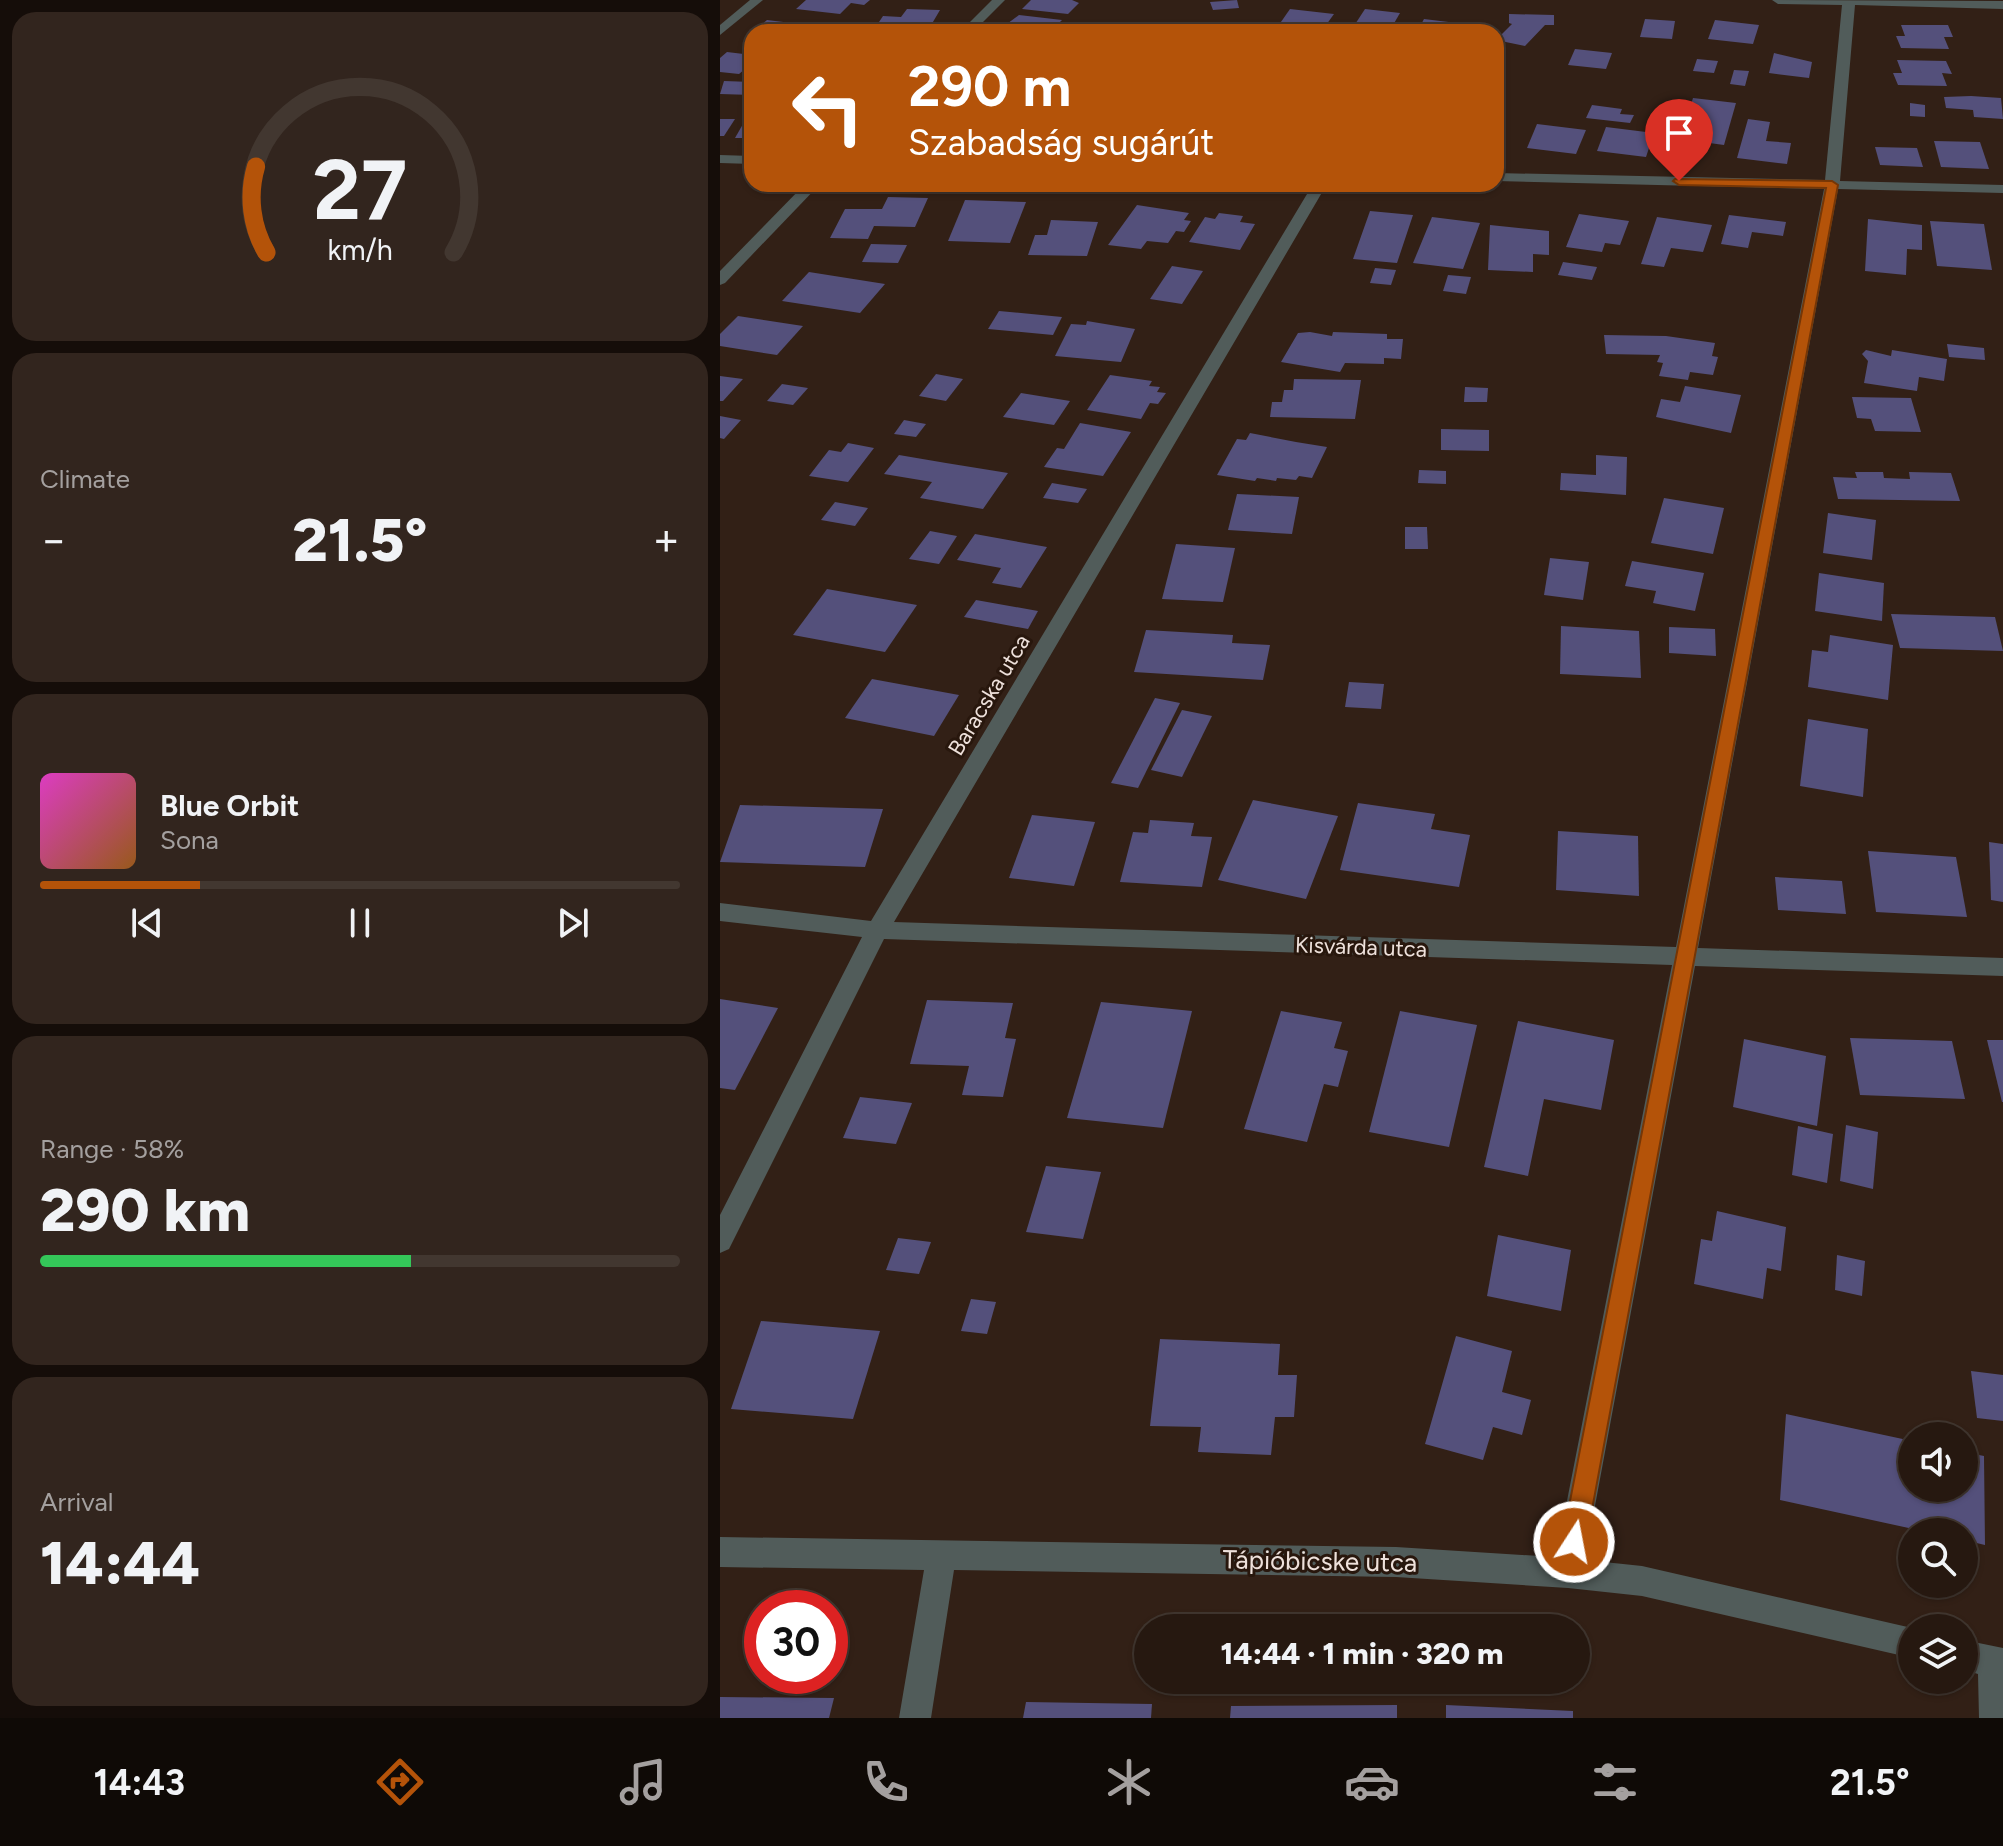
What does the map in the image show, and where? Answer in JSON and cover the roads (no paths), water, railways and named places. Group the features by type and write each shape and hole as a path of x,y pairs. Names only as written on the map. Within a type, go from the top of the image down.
{"street":[{"path":"720,31 757,0"},
{"path":"974,24 999,0"},
{"path":"1778,0 2003,5"},
{"path":"1568,1573 1832,185 1849,1"},
{"path":"720,159 744,160"},
{"path":"1504,177 2003,189"},
{"path":"720,280 805,192"},
{"name":"Baracska utca","path":"720,1241 877,930 1315,192"},
{"name":"Kisvárda utca","path":"720,912 877,930 1686,959 2003,967"},
{"name":"Tápióbicske utca","path":"720,1552 1396,1562 1568,1573 1642,1581 1898,1640"},
{"path":"915,1718 942,1553"},
{"path":"1987,1660 1995,1718"}]}
